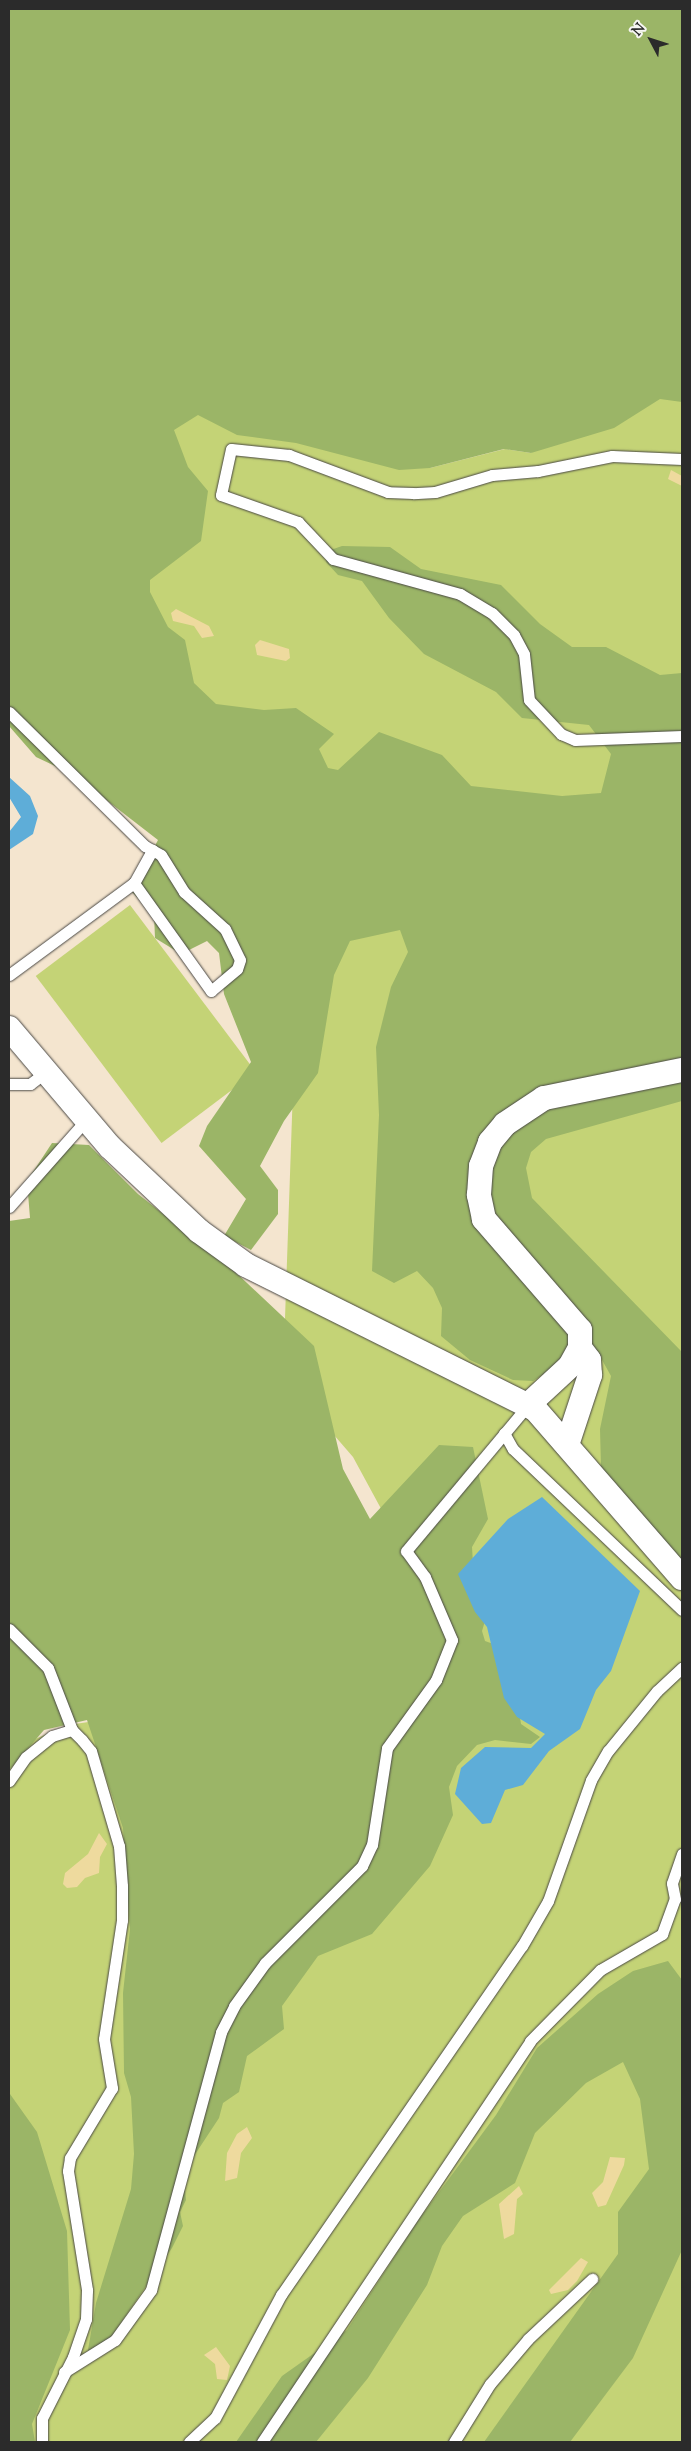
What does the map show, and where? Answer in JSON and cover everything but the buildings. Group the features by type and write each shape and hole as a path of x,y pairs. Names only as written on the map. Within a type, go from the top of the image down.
{"street":[{"path":"9,1028 47,1071 85,1121 200,1231 246,1265 529,1404 682,1578"},
{"path":"529,1404 570,1366 580,1348 580,1330 566,1309 484,1219 479,1195 481,1166 505,1124 544,1098 682,1070"},
{"path":"567,1445 590,1375 589,1360 580,1348"}],"lane":[{"path":"682,459 612,456 538,471 492,474 435,492 413,493 388,492 289,455 232,449 221,495 298,522 333,560 460,594 492,613 514,635 524,654 529,700 561,734 576,740 682,736"},
{"path":"9,712 152,850 161,856 184,892 225,929 238,948 237,970 211,991 134,883"},
{"path":"9,975 134,883 152,850"},
{"path":"9,1084 30,1084 47,1071"},
{"path":"11,1198 85,1121"},
{"path":"64,2372 115,2340 151,2290 221,2032 234,2006 265,1963 362,1866 372,1845 387,1748 432,1687 452,1640 425,1577 406,1551 529,1404"},
{"path":"504,1433 513,1449 544,1480 682,1610"},
{"path":"9,1629 48,1668 72,1730 91,1751 119,1846 122,1920 104,2039 112,2088 70,2158 88,2290 86,2319 42,2418 42,2442"},
{"path":"189,2442 215,2418 281,2295 522,1946 548,1902 591,1780 608,1751 657,1691 682,1668"},
{"path":"9,1781 26,1757 52,1736 72,1730"},
{"path":"682,1854 672,1884 675,1899 682,1910"},
{"path":"262,2442 530,2041 600,1970 662,1934 675,1899"},
{"path":"454,2442 490,2384 528,2339 592,2278"}],"green space":[{"path":"9,9 682,9 682,402 660,399 614,428 531,453 504,449 430,468 399,470 296,443 237,435 198,415 174,430 188,467 208,491 201,541 150,580 150,592 168,627 185,640 194,683 216,704 264,710 296,708 334,734 319,749 328,768 338,770 379,732 442,755 471,786 562,796 601,793 611,754 589,725 522,718 496,692 424,654 389,618 362,581 338,575 326,562 325,552 342,546 390,547 421,569 501,585 540,624 572,647 606,647 660,675 682,673 682,1101 546,1139 531,1152 526,1168 532,1198 682,1352 682,1562 601,1467 600,1429 611,1376 601,1358 593,1354 562,1362 533,1381 513,1380 470,1360 441,1336 442,1308 433,1288 417,1271 394,1283 372,1271 379,1115 376,1047 391,987 408,952 400,930 350,941 334,975 318,1073 284,1121 260,1166 278,1190 278,1214 251,1250 224,1236 246,1199 199,1146 207,1126 251,1062 224,994 219,953 207,941 181,954 155,938 154,915 131,891 158,840 74,775 36,757 9,726"},
{"path":"146,324 430,468 505,449 531,453 682,343 682,2442 9,2442 9,1750 68,1725 239,1700 385,1516 353,1457 283,1376 301,858 9,441"},
{"path":"130,905 256,1072 162,1143 36,976"},
{"path":"52,1143 89,1145 138,1194 229,1266 314,1346 343,1469 370,1519 439,1445 473,1447 488,1519 472,1547 474,1581 488,1611 482,1631 485,1641 510,1650 521,1724 540,1737 531,1744 495,1740 477,1745 457,1766 449,1787 453,1815 430,1866 372,1934 318,1956 282,2006 284,2029 247,2056 239,2092 223,2103 219,2118 192,2159 184,2181 186,2200 180,2212 183,2226 172,2248 101,2352 88,2350 96,2303 131,2189 134,2154 131,2097 124,2073 123,1993 130,1929 123,1828 87,1720 44,1730 9,1770 9,1221 30,1218 27,1181"},
{"path":"668,1961 682,1980 682,2250 633,2358 570,2442 484,2442 618,2254 618,2212 649,2169 640,2099 623,2062 586,2083 535,2133 515,2183 463,2216 442,2246 427,2285 368,2378 316,2442 236,2442 282,2376 347,2330 417,2222 496,2115 537,2048 598,1994 633,1971"},
{"path":"10,2094 37,2132 67,2231 70,2330 32,2424 35,2442 9,2442"}],"sand":[{"path":"671,470 682,476 682,486 668,479"},
{"path":"176,609 209,626 214,636 202,638 194,626 173,621 171,613"},
{"path":"260,640 289,649 290,658 286,661 257,655 255,645"},
{"path":"99,1833 107,1844 100,1857 99,1873 85,1878 77,1887 67,1888 63,1884 65,1873 88,1854"},
{"path":"247,2127 252,2138 241,2153 237,2178 225,2181 227,2153 237,2134"},
{"path":"610,2157 625,2158 624,2165 606,2205 598,2207 592,2193 603,2182"},
{"path":"519,2186 523,2194 517,2199 514,2234 504,2239 499,2204"},
{"path":"581,2258 588,2262 577,2281 568,2290 551,2294 549,2290"},
{"path":"216,2347 230,2366 227,2380 217,2379 215,2364 204,2355"}],"water":[{"path":"9,777 30,796 38,816 33,834 9,850 9,832 21,817 9,797"},
{"path":"542,1497 640,1591 611,1671 596,1690 580,1729 549,1751 523,1785 505,1790 491,1823 482,1824 455,1794 461,1768 485,1747 531,1748 545,1734 517,1717 504,1698 487,1627 475,1612 458,1574 508,1519"}]}
